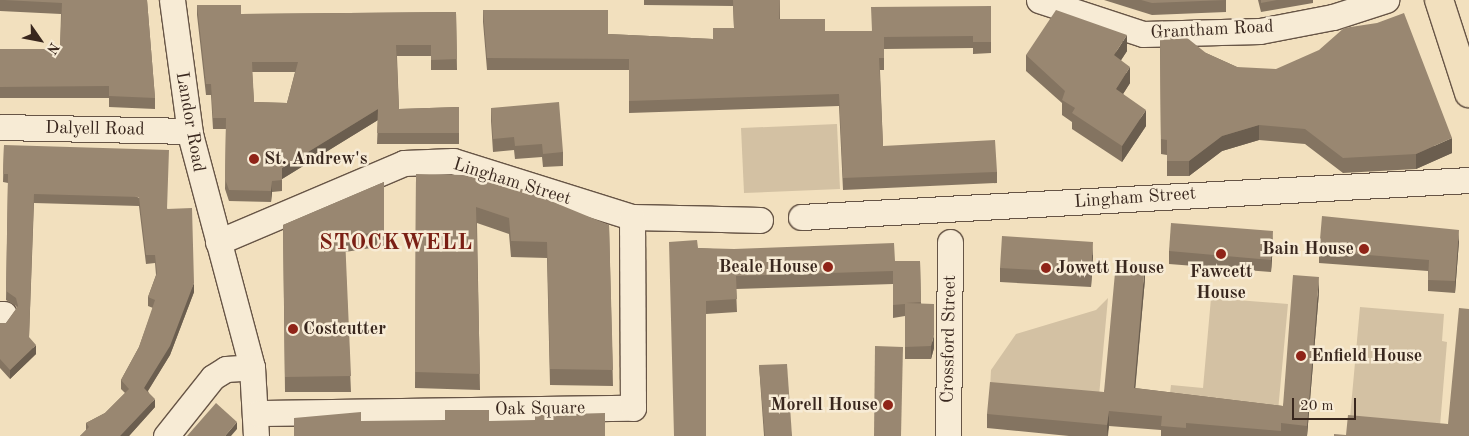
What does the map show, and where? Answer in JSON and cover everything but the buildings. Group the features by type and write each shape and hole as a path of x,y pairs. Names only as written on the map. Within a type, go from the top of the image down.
{"highway":[{"path":"1439,0 1469,93"}],"street":[{"name":"Landor Road","path":"172,0 189,131 252,367 256,425"},
{"name":"Grantham Road","path":"1039,0 1143,34 1260,31 1330,9 1386,0"},
{"name":"Dalyell Road","path":"0,128 189,131"},
{"name":"Lingham Street","path":"218,242 404,163 453,161 632,217 760,220"},
{"name":"Lingham Street","path":"800,217 951,211 1469,180"},
{"name":"Crossford Street","path":"948,436 951,211"},
{"name":"Oak Square","path":"256,425 633,408 632,217"},
{"path":"166,436 213,377 226,369 252,367"}],"shaded area":[{"path":"837,124 840,189 744,193 741,128"},
{"path":"1108,298 1099,396 990,389 991,370 1016,334 1096,310"},
{"path":"1211,298 1288,304 1278,411 1169,402 1171,385 1203,388"},
{"path":"1360,307 1444,314 1442,341 1447,342 1440,426 1350,418"}],"place":[{"name":"St. Andrew's","path":"254,159"},
{"name":"Bain House","path":"1364,249"},
{"name":"Fawcett House","path":"1221,254"},
{"name":"Beale House","path":"828,267"},
{"name":"Jowett House","path":"1046,268"},
{"name":"Costcutter","path":"293,329"},
{"name":"Enfield House","path":"1301,356"},
{"name":"Morell House","path":"888,405"}],"district":[{"name":"STOCKWELL","path":"396,244"}]}
